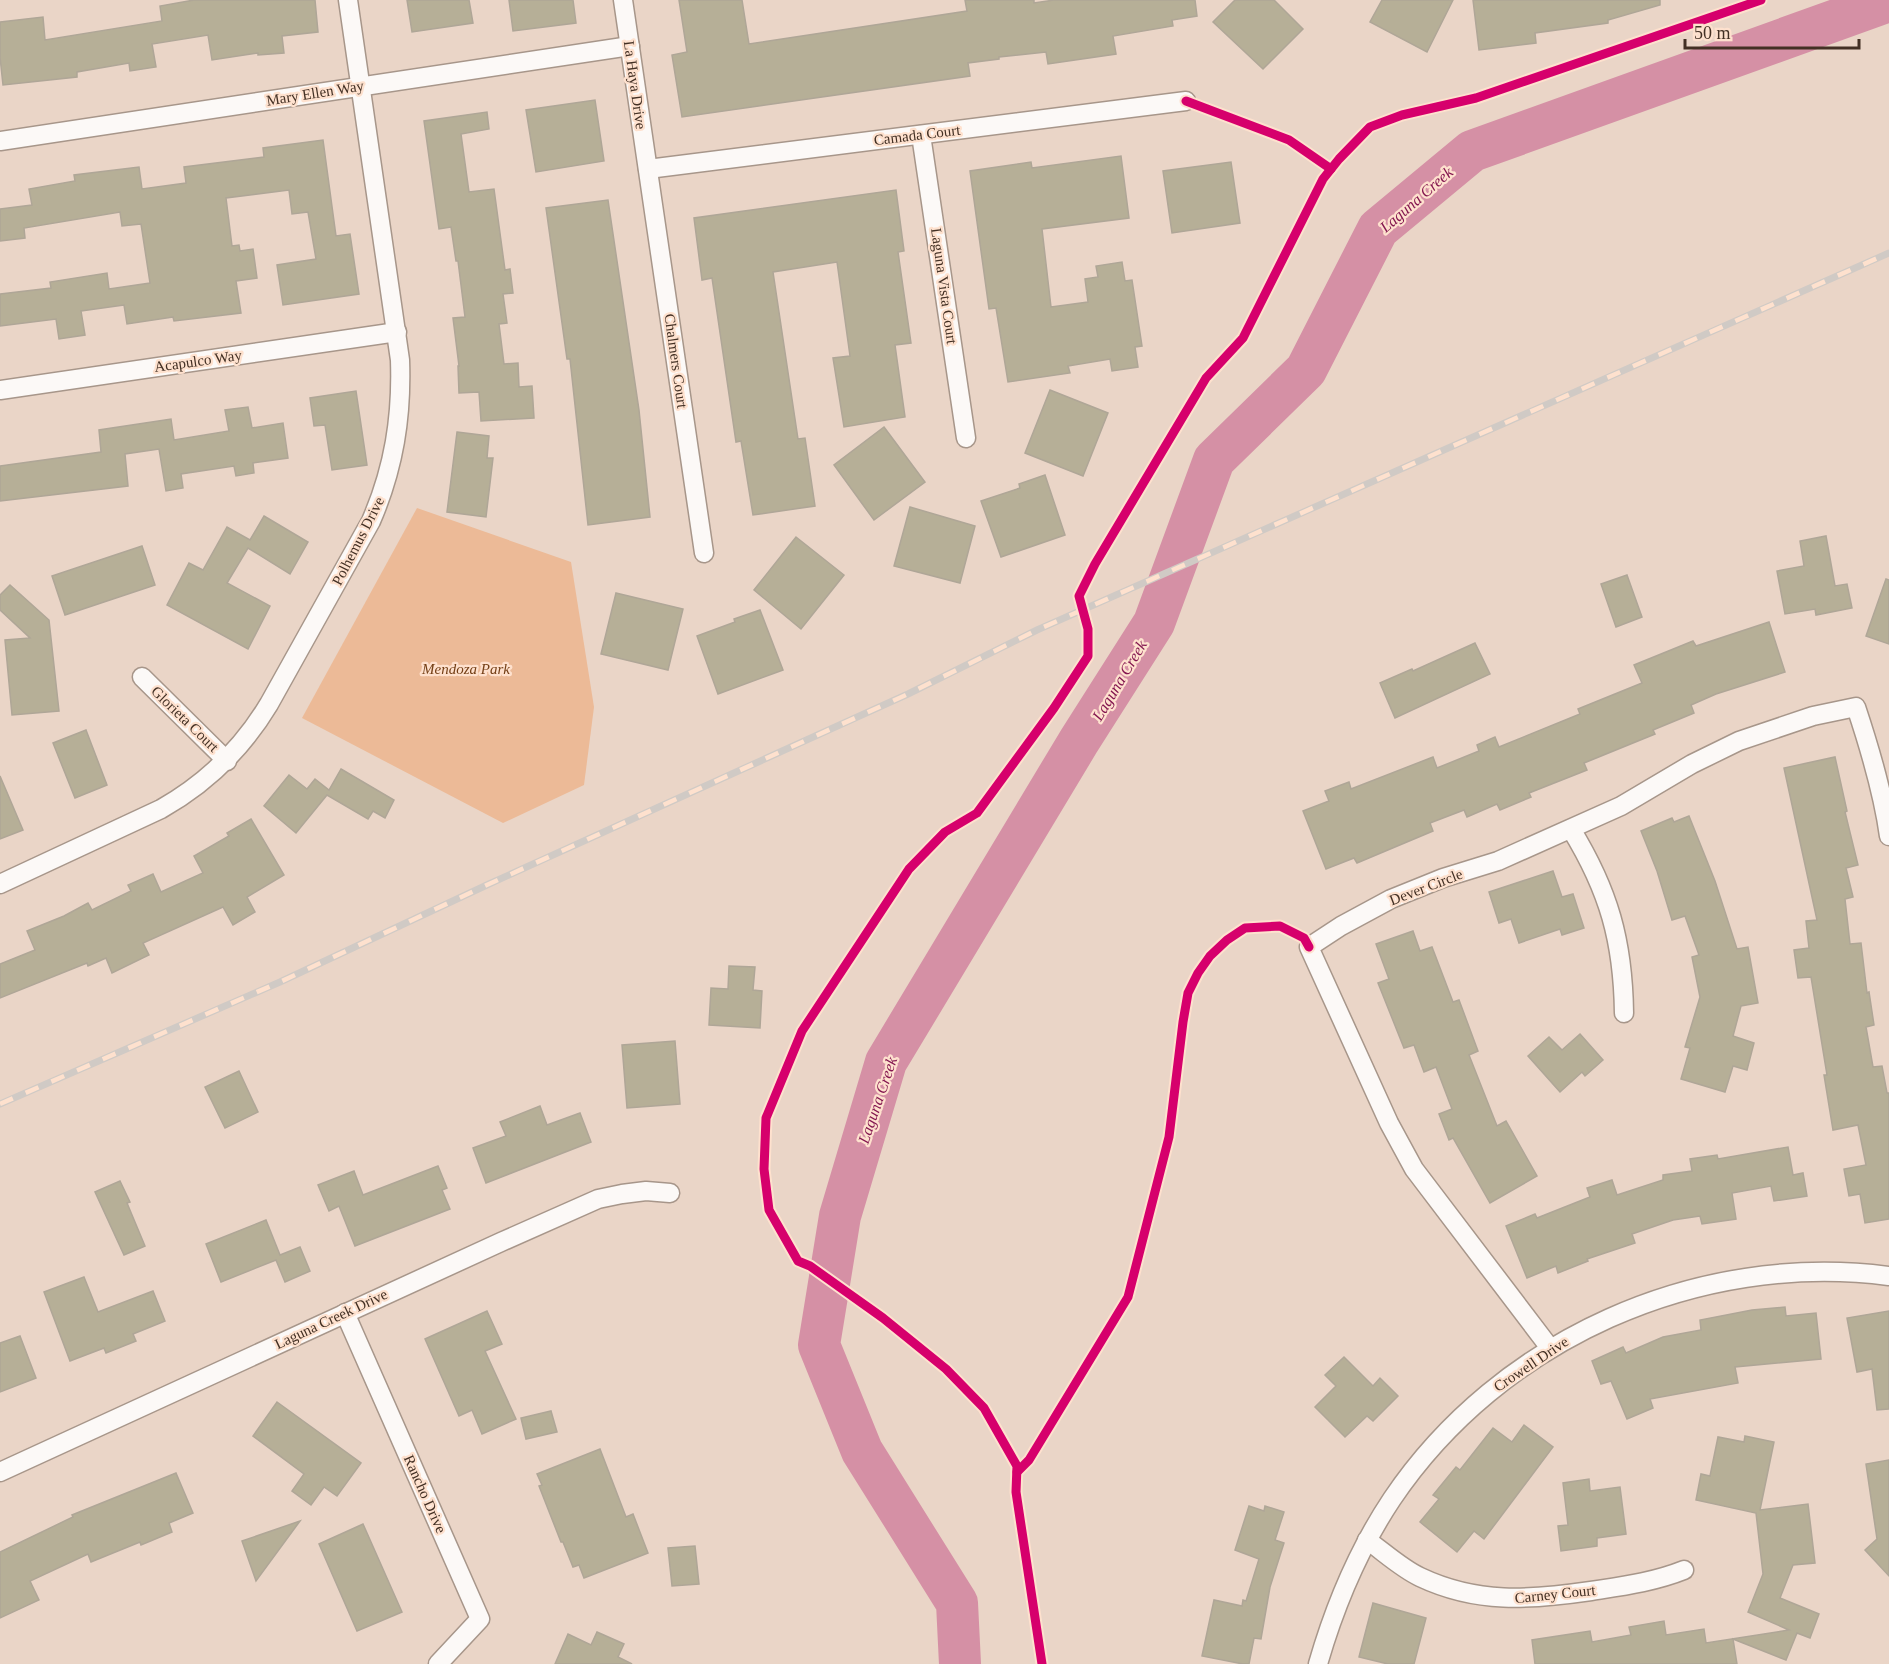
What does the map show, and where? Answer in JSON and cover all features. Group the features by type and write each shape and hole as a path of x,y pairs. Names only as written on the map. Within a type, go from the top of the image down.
{"street":[{"name":"Polhemus Drive","path":"0,884 185,796 227,761 254,729 269,704 371,520 382,495 396,442 401,387 397,332 348,0"},
{"name":"La Haya Drive","path":"623,0 648,169"},
{"name":"Mary Ellen Way","path":"0,141 630,46"},
{"name":"Camada Court","path":"648,169 1186,101"},
{"name":"Laguna Vista Court","path":"921,135 966,438"},
{"name":"Chalmers Court","path":"648,169 705,553"},
{"name":"Acapulco Way","path":"0,390 397,332"},
{"name":"Glorieta Court","path":"142,677 227,761"},
{"name":"Dever Circle","path":"1550,1348 1414,1169 1389,1123 1309,947 1341,926 1391,900 1443,878 1498,861 1621,806 1692,764 1739,741 1813,716 1856,707 1871,751 1889,836"},
{"path":"1571,829 1598,877 1615,928 1623,972 1624,1014"},
{"name":"Laguna Creek Drive","path":"0,1472 598,1199 630,1193 670,1193"},
{"name":"Crowell Drive","path":"1318,1664 1335,1611 1367,1540 1393,1498 1419,1463 1463,1415 1504,1380 1550,1348 1630,1308 1682,1290 1735,1279 1789,1272 1844,1272 1889,1276"},
{"name":"Rancho Drive","path":"345,1313 480,1619 438,1664"},
{"name":"Carney Court","path":"1367,1540 1417,1576 1450,1589 1494,1598 1547,1597 1637,1584 1661,1579 1684,1570"}],"green space":[{"name":"Mendoza Park","path":"417,508 571,562 594,707 584,785 503,823 302,718"}],"building":[{"path":"194,0 315,0 318,32 282,36 284,53 258,55 258,53 212,60 208,35 152,44 156,67 130,71 129,63 77,72 77,77 3,85 0,22 43,17 45,40 162,21 160,6"},
{"path":"407,0 469,0 473,23 412,32"},
{"path":"509,0 573,0 576,23 513,31"},
{"path":"679,0 742,0 749,44 967,11 965,0 1034,0 1034,3 1054,0 1195,0 1197,16 1172,20 1173,26 1113,36 1116,54 1048,64 1046,52 999,57 999,59 968,63 970,76 682,117 672,55 687,52"},
{"path":"1235,0 1274,0 1303,29 1263,69 1213,22"},
{"path":"1382,0 1453,0 1427,52 1370,22"},
{"path":"1473,0 1660,0 1660,5 1608,20 1608,23 1535,33 1536,43 1479,50"},
{"path":"595,100 604,161 536,172 526,110"},
{"path":"487,112 489,129 461,134 469,192 494,189 505,270 510,269 513,293 503,294 507,323 499,324 504,364 518,363 519,387 532,386 534,418 481,421 479,392 459,393 459,366 453,318 465,317 458,261 456,261 451,227 439,229 424,121"},
{"path":"323,140 336,236 350,234 359,294 283,305 277,265 316,259 308,212 292,214 289,190 226,198 232,246 239,245 240,251 253,249 257,278 236,281 241,313 174,321 173,317 127,324 124,305 81,311 85,335 59,339 56,319 0,326 0,294 51,288 50,282 107,273 109,289 150,283 141,224 122,226 120,212 24,228 25,238 0,241 0,209 32,205 29,189 75,181 74,175 139,167 142,189 186,183 184,167 264,157 263,148"},
{"path":"1121,156 1129,218 1042,229 1051,307 1088,302 1085,279 1098,277 1096,266 1122,262 1125,281 1132,280 1142,346 1135,347 1138,367 1112,371 1110,359 1068,366 1070,373 1008,382 996,308 989,309 970,171 1031,162 1032,168"},
{"path":"1231,162 1240,223 1172,233 1163,171"},
{"path":"896,190 904,251 898,252 911,343 895,345 905,417 844,427 833,358 850,356 837,262 773,272 798,439 805,438 815,506 753,515 741,441 736,442 712,278 702,280 694,218"},
{"path":"608,200 639,410 650,517 588,525 570,359 567,359 546,208"},
{"path":"1050,390 1108,413 1083,476 1025,453"},
{"path":"356,391 367,465 332,470 325,425 314,426 310,398"},
{"path":"248,407 252,428 283,423 288,458 253,463 254,473 236,476 234,466 181,474 183,488 166,491 159,449 125,454 128,486 0,501 0,466 101,452 99,430 171,419 174,440 229,431 225,410"},
{"path":"884,427 925,482 874,520 834,465"},
{"path":"457,432 489,436 487,458 493,458 486,517 447,512"},
{"path":"1045,475 1065,535 1001,557 981,501 1020,488 1019,484"},
{"path":"910,507 975,526 960,583 894,566"},
{"path":"264,516 308,542 290,574 248,548 227,583 270,606 248,649 167,605 189,563 203,570 227,527 250,540"},
{"path":"1826,536 1835,586 1847,584 1852,608 1816,615 1815,609 1785,614 1777,571 1804,566 1800,541"},
{"path":"796,537 844,575 801,629 754,590"},
{"path":"142,546 155,585 65,615 52,576"},
{"path":"1627,575 1642,617 1616,627 1601,584"},
{"path":"1886,579 1889,580 1889,644 1866,636"},
{"path":"10,585 49,620 59,711 12,715 5,640 30,638 0,610 0,595"},
{"path":"616,593 683,609 668,670 601,654"},
{"path":"760,610 783,670 718,694 697,636"},
{"path":"1769,622 1785,672 1716,694 1691,705 1694,713 1653,730 1655,734 1584,763 1587,770 1529,793 1531,797 1500,810 1497,804 1467,817 1464,810 1430,823 1433,831 1357,863 1354,858 1326,869 1303,811 1329,801 1325,791 1349,782 1351,789 1433,757 1437,768 1479,751 1477,745 1495,737 1499,747 1580,714 1578,709 1642,683 1634,665 1693,641 1696,646"},
{"path":"1475,643 1490,674 1395,718 1380,683"},
{"path":"86,730 107,785 75,798 53,743"},
{"path":"1835,757 1858,865 1846,868 1853,897 1845,899 1850,944 1861,943 1867,993 1869,992 1874,1025 1866,1027 1873,1067 1882,1066 1887,1093 1889,1093 1889,1219 1865,1223 1860,1194 1849,1196 1844,1169 1866,1165 1858,1125 1833,1130 1824,1075 1827,1075 1811,977 1798,978 1794,950 1809,948 1806,921 1817,920 1784,768"},
{"path":"341,769 394,800 385,818 373,811 368,819 327,795 296,833 264,806 289,775 307,789 315,779 329,790"},
{"path":"0,776 23,830 0,839"},
{"path":"1689,816 1715,881 1737,949 1748,947 1758,1003 1741,1006 1733,1036 1754,1043 1747,1070 1733,1066 1725,1092 1681,1079 1690,1048 1685,1047 1700,997 1692,957 1699,955 1685,916 1672,920 1657,871 1641,831 1672,818 1674,822"},
{"path":"251,819 284,875 247,897 255,912 233,925 223,907 143,943 149,955 112,973 106,958 88,966 87,963 0,998 0,964 35,950 27,931 64,916 88,903 92,910 131,891 128,885 153,874 161,892 203,873 194,856 229,836 227,833"},
{"path":"1553,871 1562,897 1573,894 1584,928 1562,935 1560,929 1519,943 1511,919 1499,923 1489,892"},
{"path":"1413,931 1420,951 1432,947 1453,1002 1459,1000 1478,1051 1469,1055 1497,1126 1506,1121 1537,1176 1490,1203 1453,1138 1449,1140 1439,1114 1452,1109 1436,1067 1424,1072 1414,1045 1404,1048 1378,983 1389,979 1376,944"},
{"path":"729,966 755,967 753,990 762,991 760,1028 709,1025 711,988 728,989"},
{"path":"1580,1034 1603,1060 1585,1076 1582,1072 1560,1092 1528,1056 1549,1037 1562,1050"},
{"path":"675,1041 680,1104 627,1108 622,1045"},
{"path":"239,1071 258,1112 225,1128 205,1087"},
{"path":"540,1106 547,1125 580,1113 591,1142 486,1183 473,1148 506,1136 500,1122"},
{"path":"1788,1147 1793,1175 1803,1173 1807,1196 1774,1201 1771,1186 1732,1193 1736,1219 1702,1224 1700,1216 1673,1220 1632,1234 1635,1243 1587,1259 1588,1261 1558,1273 1556,1266 1527,1278 1506,1226 1535,1214 1537,1218 1590,1197 1587,1188 1612,1180 1617,1195 1663,1180 1663,1175 1692,1171 1690,1159 1717,1155 1718,1159"},
{"path":"438,1166 447,1188 442,1190 450,1209 355,1246 339,1206 329,1211 318,1185 354,1171 363,1195"},
{"path":"120,1181 145,1246 124,1255 95,1192"},
{"path":"266,1220 280,1255 300,1247 310,1271 285,1282 276,1260 221,1282 206,1244"},
{"path":"84,1277 98,1312 153,1291 165,1321 133,1334 136,1341 106,1353 104,1348 70,1361 44,1292"},
{"path":"1785,1307 1786,1316 1816,1313 1821,1359 1735,1367 1738,1383 1650,1399 1653,1408 1627,1419 1611,1381 1601,1384 1592,1361 1623,1347 1626,1353 1663,1337 1701,1330 1700,1320 1752,1310"},
{"path":"487,1311 502,1344 485,1351 516,1419 482,1434 472,1410 459,1416 425,1339"},
{"path":"1889,1311 1889,1409 1877,1410 1872,1369 1857,1372 1847,1318"},
{"path":"20,1336 36,1378 0,1392 0,1343"},
{"path":"1344,1357 1373,1386 1380,1378 1398,1396 1373,1421 1367,1416 1345,1437 1315,1407 1336,1386 1325,1375"},
{"path":"277,1402 361,1463 337,1496 324,1487 311,1505 292,1491 304,1474 253,1436"},
{"path":"551,1411 557,1432 526,1439 521,1418"},
{"path":"1524,1425 1553,1447 1484,1539 1474,1531 1457,1552 1420,1522 1439,1499 1433,1495 1456,1467 1460,1470 1493,1428 1512,1442"},
{"path":"1745,1436 1774,1442 1760,1510 1808,1504 1815,1563 1793,1565 1780,1598 1819,1614 1810,1638 1797,1633 1786,1660 1733,1639 1737,1664 1535,1664 1532,1640 1590,1631 1592,1642 1631,1635 1629,1627 1664,1621 1666,1635 1704,1629 1706,1643 1789,1630 1748,1612 1763,1574 1756,1513 1696,1500 1701,1474 1710,1476 1718,1437 1744,1442"},
{"path":"600,1449 626,1517 633,1514 648,1553 584,1578 579,1565 573,1567 563,1542 561,1542 539,1486 542,1485 537,1474"},
{"path":"1889,1460 1889,1576 1865,1550 1877,1539 1866,1464"},
{"path":"176,1473 193,1513 169,1523 172,1532 91,1562 88,1554 30,1581 39,1600 0,1618 0,1552 73,1517 72,1515"},
{"path":"1589,1479 1590,1491 1620,1487 1626,1534 1597,1538 1597,1546 1561,1551 1558,1526 1568,1525 1563,1483"},
{"path":"1249,1506 1264,1511 1265,1506 1284,1512 1275,1540 1284,1543 1270,1587 1261,1639 1254,1638 1249,1664 1243,1664 1202,1656 1214,1600 1242,1606 1243,1600 1246,1601 1259,1559 1235,1550"},
{"path":"300,1521 256,1581 242,1541"},
{"path":"363,1524 402,1612 357,1631 319,1544"},
{"path":"695,1546 699,1584 672,1586 668,1548"},
{"path":"1373,1603 1426,1618 1414,1664 1388,1664 1359,1657"},
{"path":"597,1632 624,1644 618,1657 632,1664 555,1664 568,1634 591,1645"}],"waterway":[{"name":"Laguna Creek","path":"960,1664 957,1603 862,1451 819,1345 840,1216 886,1062 1079,741 1154,623 1214,460 1306,370 1378,229 1472,151 1889,1"}],"railway":[{"path":"0,1104 280,982 489,884 908,694 1037,630 1889,253"}],"cycle path":[{"path":"1042,1664 1016,1492 1017,1466 984,1408 946,1369 883,1318 810,1266 798,1261 769,1210 764,1169 766,1118 802,1031 909,869 945,832 977,813 1054,708 1088,656 1088,629 1079,596 1095,564 1206,378 1243,338 1323,179 1339,159 1370,127 1402,115 1476,98 1761,0"},
{"path":"1186,101 1289,140 1331,169"},
{"path":"1017,1472 1029,1460 1128,1297 1169,1137 1188,993 1198,973 1210,956 1227,940 1245,928 1280,926 1304,938 1309,947"}]}
